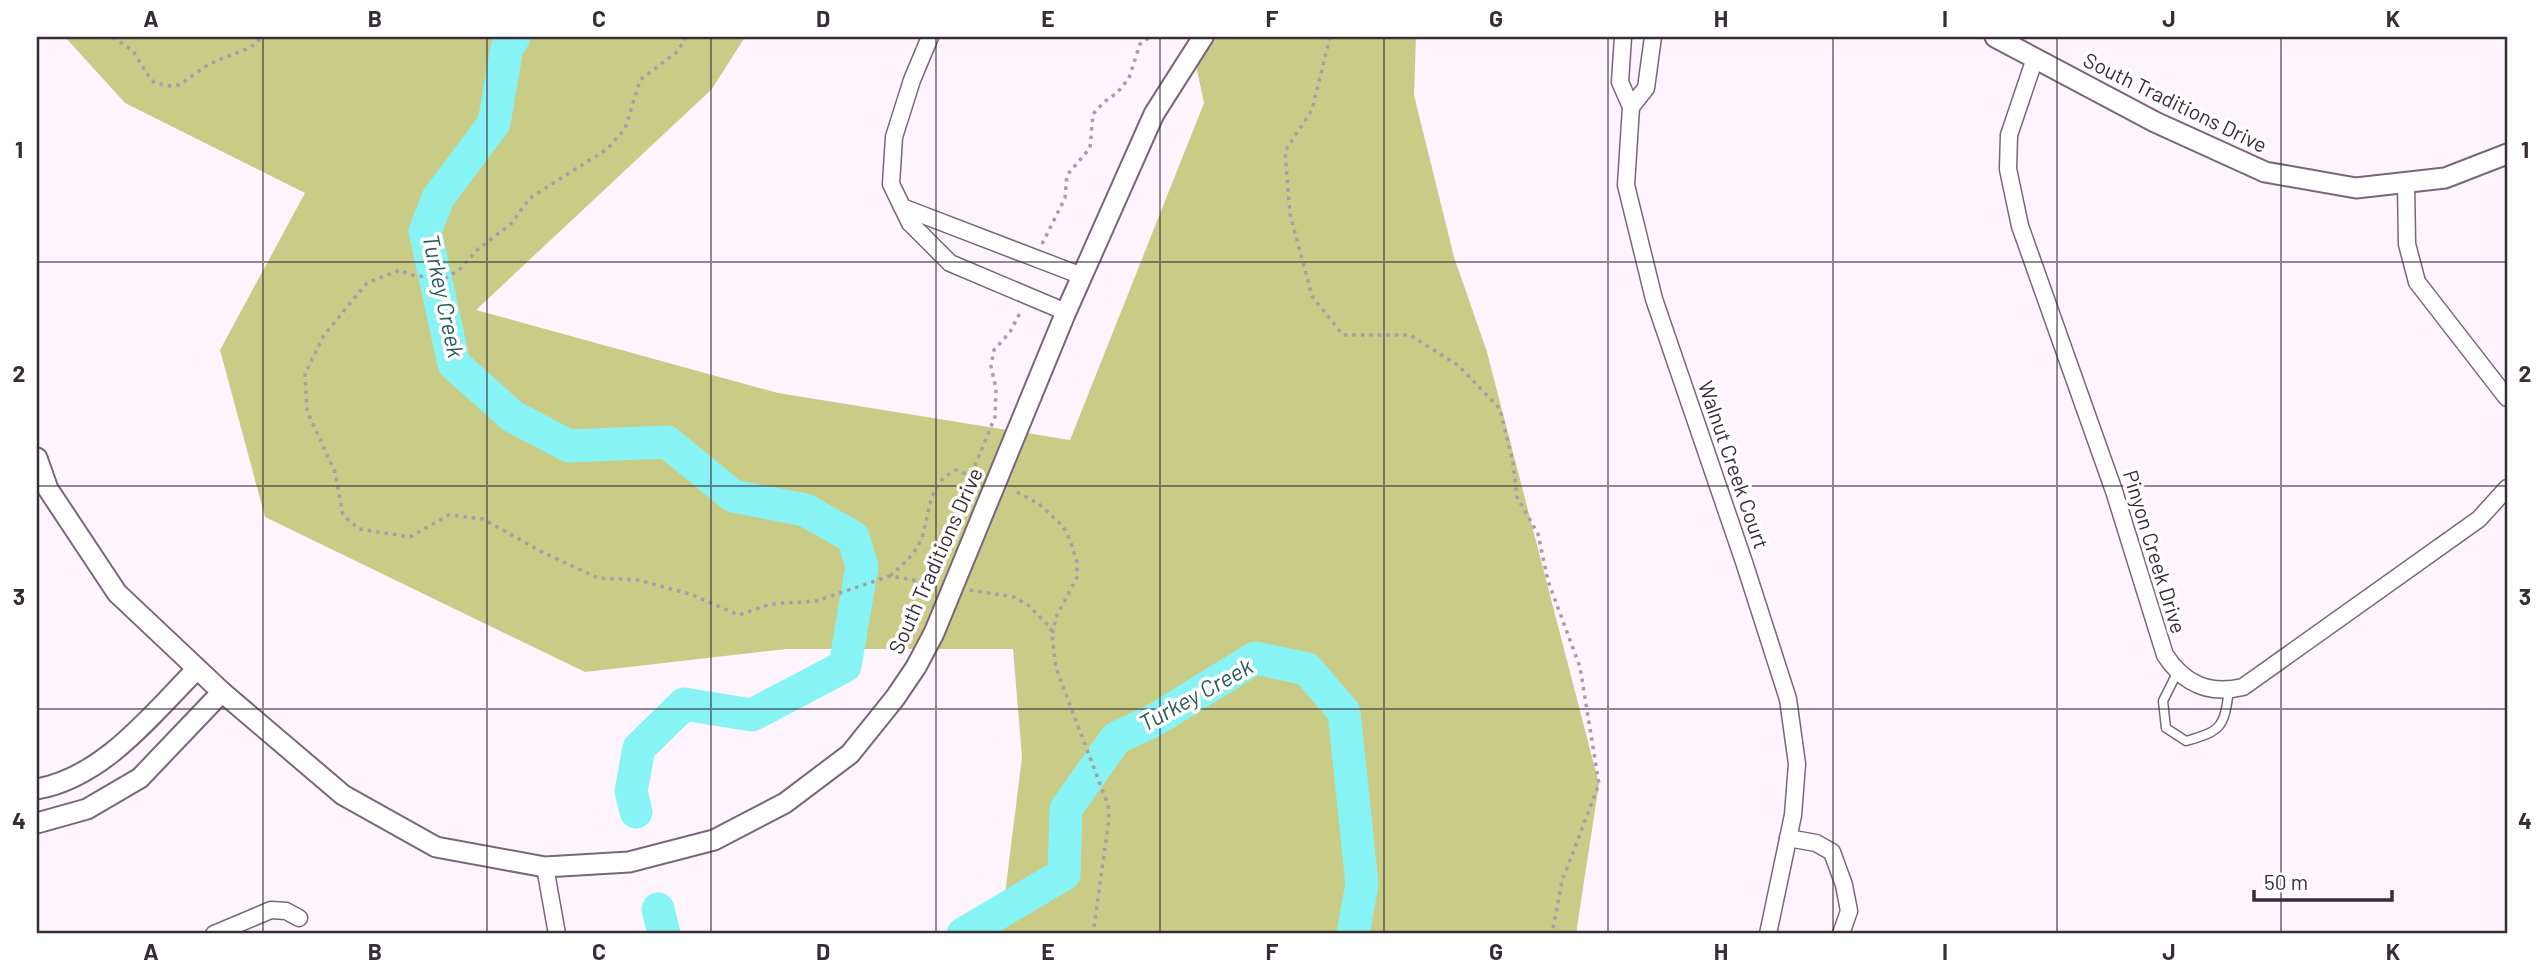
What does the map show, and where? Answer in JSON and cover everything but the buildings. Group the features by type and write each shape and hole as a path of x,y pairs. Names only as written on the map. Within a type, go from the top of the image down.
{"street":[{"path":"930,37 912,80 894,137 891,184 909,223 950,263 1066,312"},
{"name":"South Traditions Drive","path":"37,458 48,489 117,593 222,692 343,795 436,847 545,867 629,862 714,840 785,803 850,754 916,667 934,634 1066,312 1154,114 1203,37"},
{"name":"Walnut Creek Court","path":"1623,37 1620,82 1631,107 1626,185 1654,299 1788,699 1797,764 1793,815 1768,934"},
{"name":"Walnut Creek Court","path":"1631,107 1646,88 1653,37"},
{"name":"South Traditions Drive","path":"1994,37 2155,122 2264,172 2356,188 2445,178 2507,154"},
{"name":"Pinyon Creek Drive","path":"2035,58 2010,135 2008,169 2020,226 2114,492 2165,655 2176,673"},
{"path":"2406,182 2407,244 2417,282 2507,398"},
{"path":"902,207 1082,276"},
{"path":"2176,673 2199,686 2229,690 2243,687 2479,519 2507,488"},
{"path":"37,789 53,786 91,768 124,743 197,669"},
{"path":"37,823 88,809 140,778 222,692"},
{"path":"1788,838 1816,843 1832,852 1850,911 1841,934"},
{"path":"545,867 557,934"},
{"path":"214,934 271,910 286,911 299,918"}],"lane":[{"path":"2176,673 2162,701 2166,728 2186,741 2212,734 2225,718 2229,690"}],"path":[{"path":"113,37 133,51 155,83 170,86 179,85 209,64 251,47 262,37"},
{"path":"686,37 678,51 640,80 625,129 607,149 530,198 511,224 444,279 410,275 400,270 367,283 324,335 304,374 307,411 335,472 343,515 359,529 410,537 449,515 483,519 544,553 598,578 638,580 690,594 739,615 771,604 816,601 890,576 1014,597 1028,605 1051,628 1056,668 1104,791 1109,820 1094,934"},
{"path":"1330,37 1312,110 1285,151 1290,215 1312,296 1343,335 1410,335 1459,366 1500,409 1513,463 1517,497 1538,534 1548,580 1580,667 1599,784 1562,881 1552,934"},
{"path":"890,576 910,558 922,538 929,503 936,485 945,475 956,470 966,474"},
{"path":"1017,492 1039,504 1063,526 1077,562 1077,577 1056,617 1052,636"}],"green space":[{"path":"65,37 745,37 712,89 476,310 778,393 1070,440 1204,103 1190,37 1416,37 1414,95 1454,257 1487,352 1599,784 1576,934 1000,934 1022,757 1013,649 787,649 585,672 265,517 220,350 305,193 125,103"}],"waterway":[{"name":"Turkey Creek","path":"514,37 507,48 494,123 438,198 425,231 454,364 512,416 569,446 667,442 733,496 805,510 853,537 862,566 845,666 752,715 684,704 639,748 631,791 636,812"},
{"name":"Turkey Creek","path":"963,934 1064,874 1066,809 1116,738 1153,721 1255,658 1307,669 1344,712 1362,884 1353,934"},
{"name":"Turkey Creek","path":"658,909 664,934"}]}
